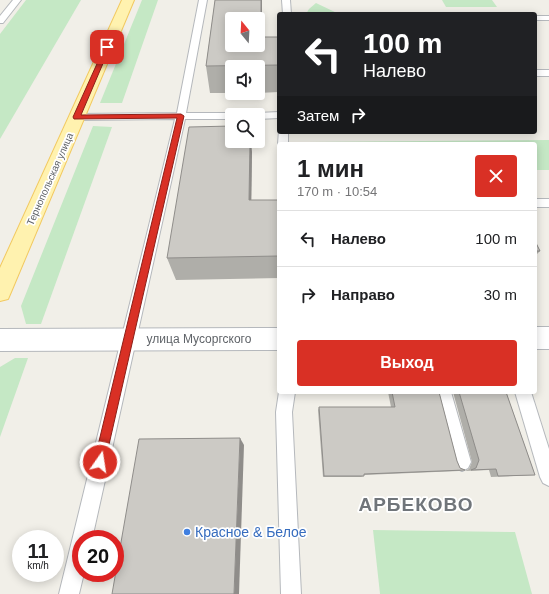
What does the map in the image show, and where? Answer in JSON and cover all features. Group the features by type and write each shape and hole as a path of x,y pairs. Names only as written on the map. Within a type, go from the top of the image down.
{"main road":[{"name":"Тернопольская улица","path":"0,292 128,0"}],"street":[{"path":"537,338 549,338"},
{"name":"улица Мусоргского","path":"0,340 277,339"}],"lane":[{"path":"0,21 17,0"},
{"path":"83,530 181,116 203,0"},
{"path":"286,0 287,12"},
{"path":"537,18 549,18"},
{"path":"537,73 549,73"},
{"path":"265,116 277,115"},
{"path":"77,117 225,116"},
{"path":"537,203 549,203"},
{"path":"287,394 284,412 291,594"},
{"path":"444,394 462,462"},
{"path":"524,394 547,466"},
{"path":"69,594 72,580"}],"green space":[{"path":"26,0 81,0 0,139 0,34"},
{"path":"142,0 158,0 122,103 100,103"},
{"path":"442,0 492,0 497,7 446,7"},
{"path":"316,3 335,12 307,12"},
{"path":"93,126 112,127 41,324 26,324 21,306"},
{"path":"549,140 549,170 537,170 537,142 307,142"},
{"path":"15,358 28,358 0,437 0,367"},
{"path":"373,530 515,532 532,594 380,594"}],"building":[{"path":"215,0 261,0 261,12 225,12 225,52 265,52 265,37 277,37 277,65 265,65 265,60 225,60 225,66 206,66"},
{"path":"225,126 225,148 250,148 249,200 277,200 277,256 167,258 189,127"},
{"path":"392,394 440,394 457,461 460,468 465,470 364,474 364,476 324,476 319,407 395,407"},
{"path":"460,394 507,394 535,475 498,476 496,469 471,470 476,468 479,460"},
{"path":"240,438 234,594 112,594 114,582 124,582 123,530 139,439"}],"place":[{"name":"Красное & Белое","path":"187,532"}],"district":[{"name":"АРБЕКОВО","path":"416,504"}],"route":[{"path":"100,462 181,116 77,117 107,47"}]}
